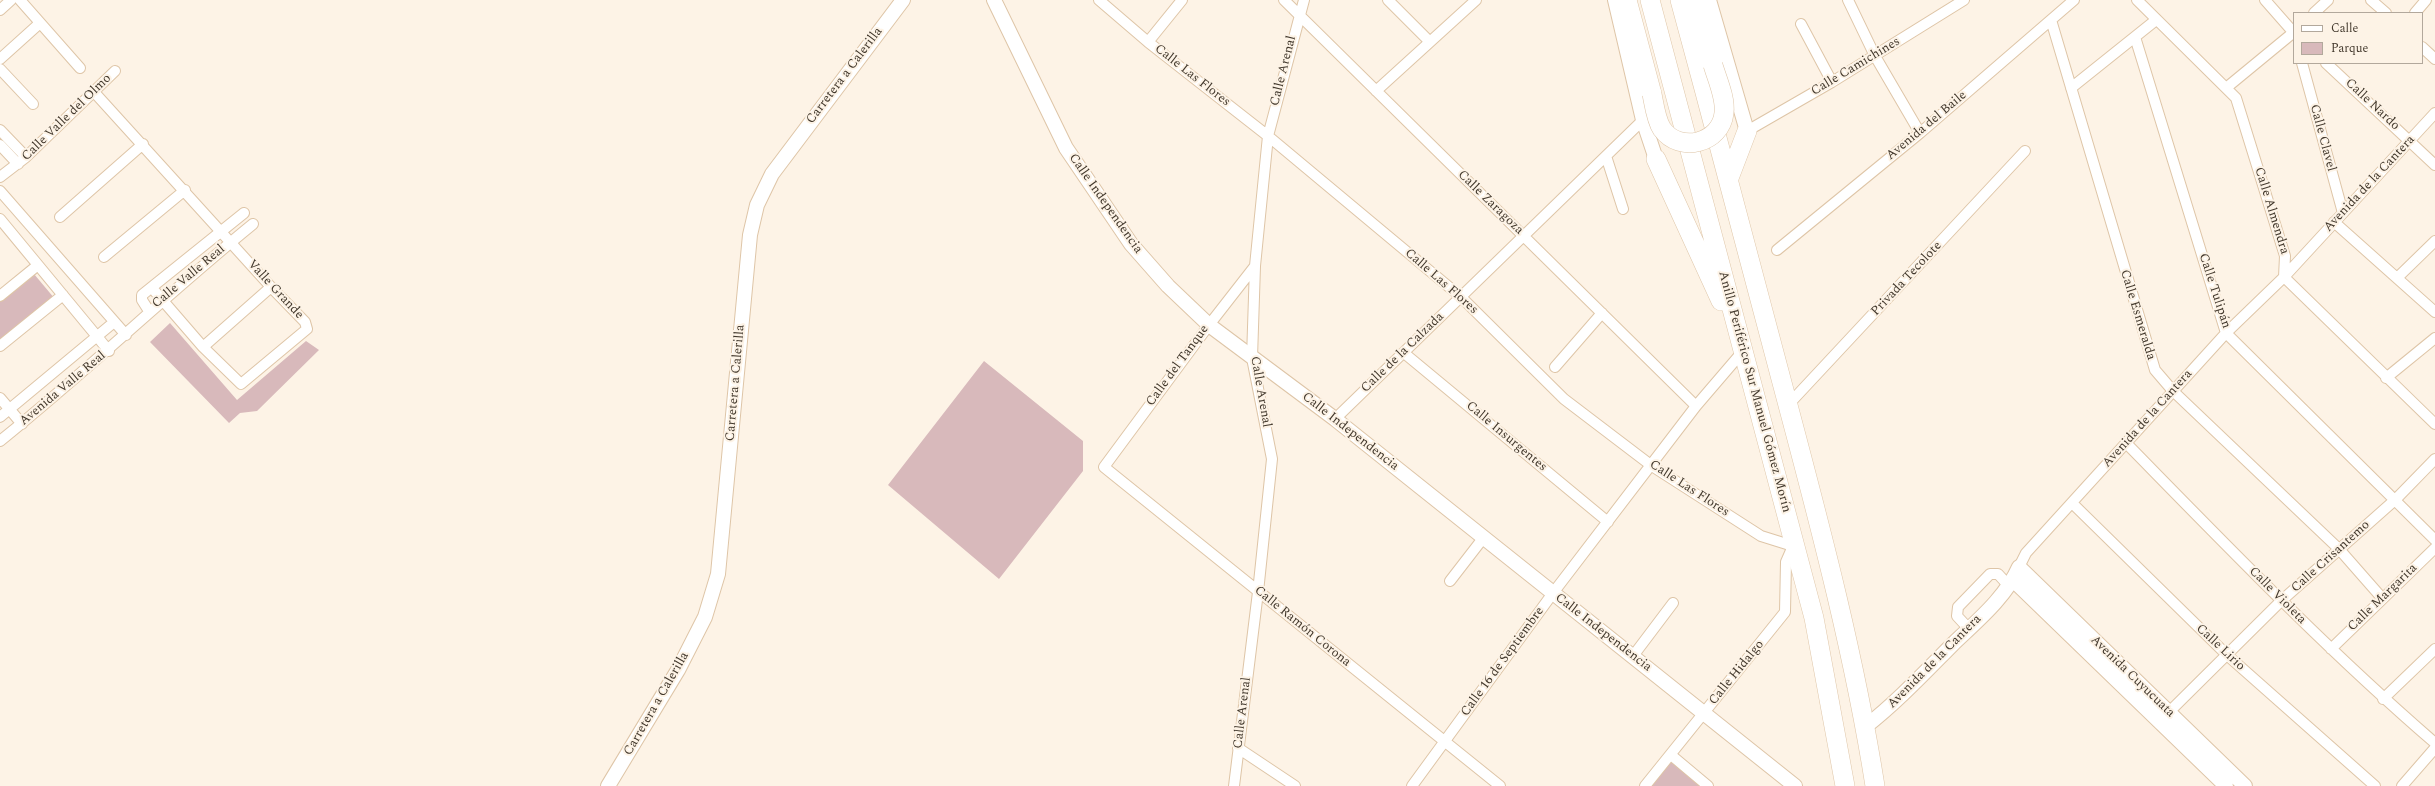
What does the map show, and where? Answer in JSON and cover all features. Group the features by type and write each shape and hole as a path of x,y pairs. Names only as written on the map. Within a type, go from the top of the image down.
{"highway":[{"path":"1627,0 1660,125 1667,134 1676,140 1688,143 1705,140 1718,129 1724,114 1713,65 1695,0"},
{"name":"Anillo Periférico Sur Manuel Gómez Morín","path":"1650,0 1744,350 1793,546 1814,618 1845,786"},
{"path":"1680,0 1729,178 1814,504 1865,727 1875,786"},
{"path":"1729,178 1747,131"},
{"path":"1656,160 1744,350"}],"street":[{"path":"0,10 11,0"},
{"path":"20,0 80,68"},
{"name":"Carretera a Calerilla","path":"609,786 678,670 705,617 718,574 750,235 757,205 772,174 902,0"},
{"name":"Calle Independencia","path":"994,0 1066,148 1131,244 1168,286 1209,325 1335,419 1705,712 1795,786"},
{"name":"Calle Las Flores","path":"1099,0 1148,42 1268,136 1461,297 1564,399 1652,466 1761,536 1793,546"},
{"path":"1148,42 1182,0"},
{"name":"Calle Zaragoza","path":"1284,0 1696,406"},
{"name":"Calle Arenal","path":"1234,786 1258,592 1272,459 1252,358 1255,266 1268,136 1304,0"},
{"path":"1388,0 1430,42"},
{"path":"1376,91 1476,0"},
{"path":"1615,0 1643,120 1656,160"},
{"path":"1709,0 1747,131"},
{"path":"1848,0 1875,56 1920,133"},
{"name":"Calle Camichines","path":"1747,131 1832,82 1964,0"},
{"name":"Avenida del Baile","path":"1777,250 1920,133 2074,0"},
{"name":"Calle Almendra","path":"2137,0 2236,98 2285,256 2284,277"},
{"path":"2265,0 2293,32"},
{"path":"2315,12 2328,0"},
{"path":"2371,0 2385,12"},
{"path":"2416,12 2426,0"},
{"name":"Calle Esmeralda","path":"2051,20 2152,364 2173,391 2338,549 2382,598"},
{"path":"2071,88 2156,20"},
{"path":"0,59 40,23"},
{"path":"1801,24 1832,82"},
{"path":"2226,88 2293,34"},
{"name":"Calle Tulipán","path":"2135,37 2226,333 2396,499 2435,540"},
{"path":"2423,48 2435,59"},
{"name":"Calle Clavel","path":"2302,64 2343,213"},
{"name":"Calle Nardo","path":"2327,64 2411,140 2435,165"},
{"path":"0,69 33,104"},
{"name":"Calle Valle del Olmo","path":"0,178 26,157 115,71"},
{"name":"Valle Grande","path":"94,92 185,190 271,287 305,322 307,329 241,384 203,347 152,288"},
{"name":"Avenida de la Cantera","path":"1865,727 1891,707 1969,629 2011,583 2026,553 2226,333 2284,277 2435,113"},
{"name":"Calle de la Calzada","path":"1335,419 1643,120"},
{"path":"0,130 26,157"},
{"path":"60,217 143,144"},
{"path":"0,145 18,164"},
{"name":"Privada Tecolote","path":"1788,405 2025,151"},
{"path":"1606,156 1623,209"},
{"path":"104,257 185,190"},
{"path":"0,191 113,323 126,335"},
{"name":"Calle Valle Real","path":"244,213 142,295 142,300 149,312 253,224"},
{"path":"0,219 109,351"},
{"path":"2334,222 2435,312"},
{"path":"2397,278 2435,241"},
{"path":"0,296 38,265"},
{"name":"Calle del Tanque","path":"1104,467 1209,325 1255,266"},
{"path":"2284,277 2386,378 2435,424"},
{"path":"203,347 271,287"},
{"path":"0,346 63,295"},
{"name":"Avenida Valle Real","path":"0,441 109,351 149,312"},
{"path":"1555,367 1602,313"},
{"name":"Avenida Valle Real","path":"0,417 113,323"},
{"path":"2386,378 2435,338"},
{"name":"Calle 16 de Septiembre","path":"1412,786 1553,593 1652,466 1696,406 1744,350"},
{"name":"Calle Insurgentes","path":"1404,353 1608,522"},
{"path":"0,398 22,424"},
{"name":"Calle Violeta","path":"2126,443 2331,650 2435,743"},
{"name":"Calle Crisantemo","path":"2158,722 2170,713 2281,601 2396,499 2435,459"},
{"name":"Calle Ramón Corona","path":"1104,467 1500,786"},
{"name":"Calle Lirio","path":"2072,503 2227,655 2375,786"},
{"path":"1450,581 1484,537"},
{"name":"Calle Hidalgo","path":"1646,786 1785,612 1786,562 1793,546"},
{"name":"Calle Margarita","path":"2331,650 2382,598 2435,548"},
{"name":"Avenida Cuyucuata","path":"2019,567 2245,786"},
{"path":"1969,629 1957,616 1958,607 1990,574 1998,574 2011,583"},
{"name":"Avenida Cuyucuata","path":"2011,583 2226,786"},
{"path":"1633,656 1673,603"},
{"path":"2384,699 2435,649"},
{"path":"1238,748 1295,786"},
{"path":"2402,786 2435,748"},
{"path":"1671,754 1708,786"}],"green space":[{"path":"34,274 55,299 0,344 0,302"},
{"path":"170,323 237,400 306,341 319,350 257,411 240,413 229,423 150,342"},
{"path":"984,361 1083,441 1083,471 999,579 888,485"},
{"path":"1671,755 1708,786 1645,786"}]}
